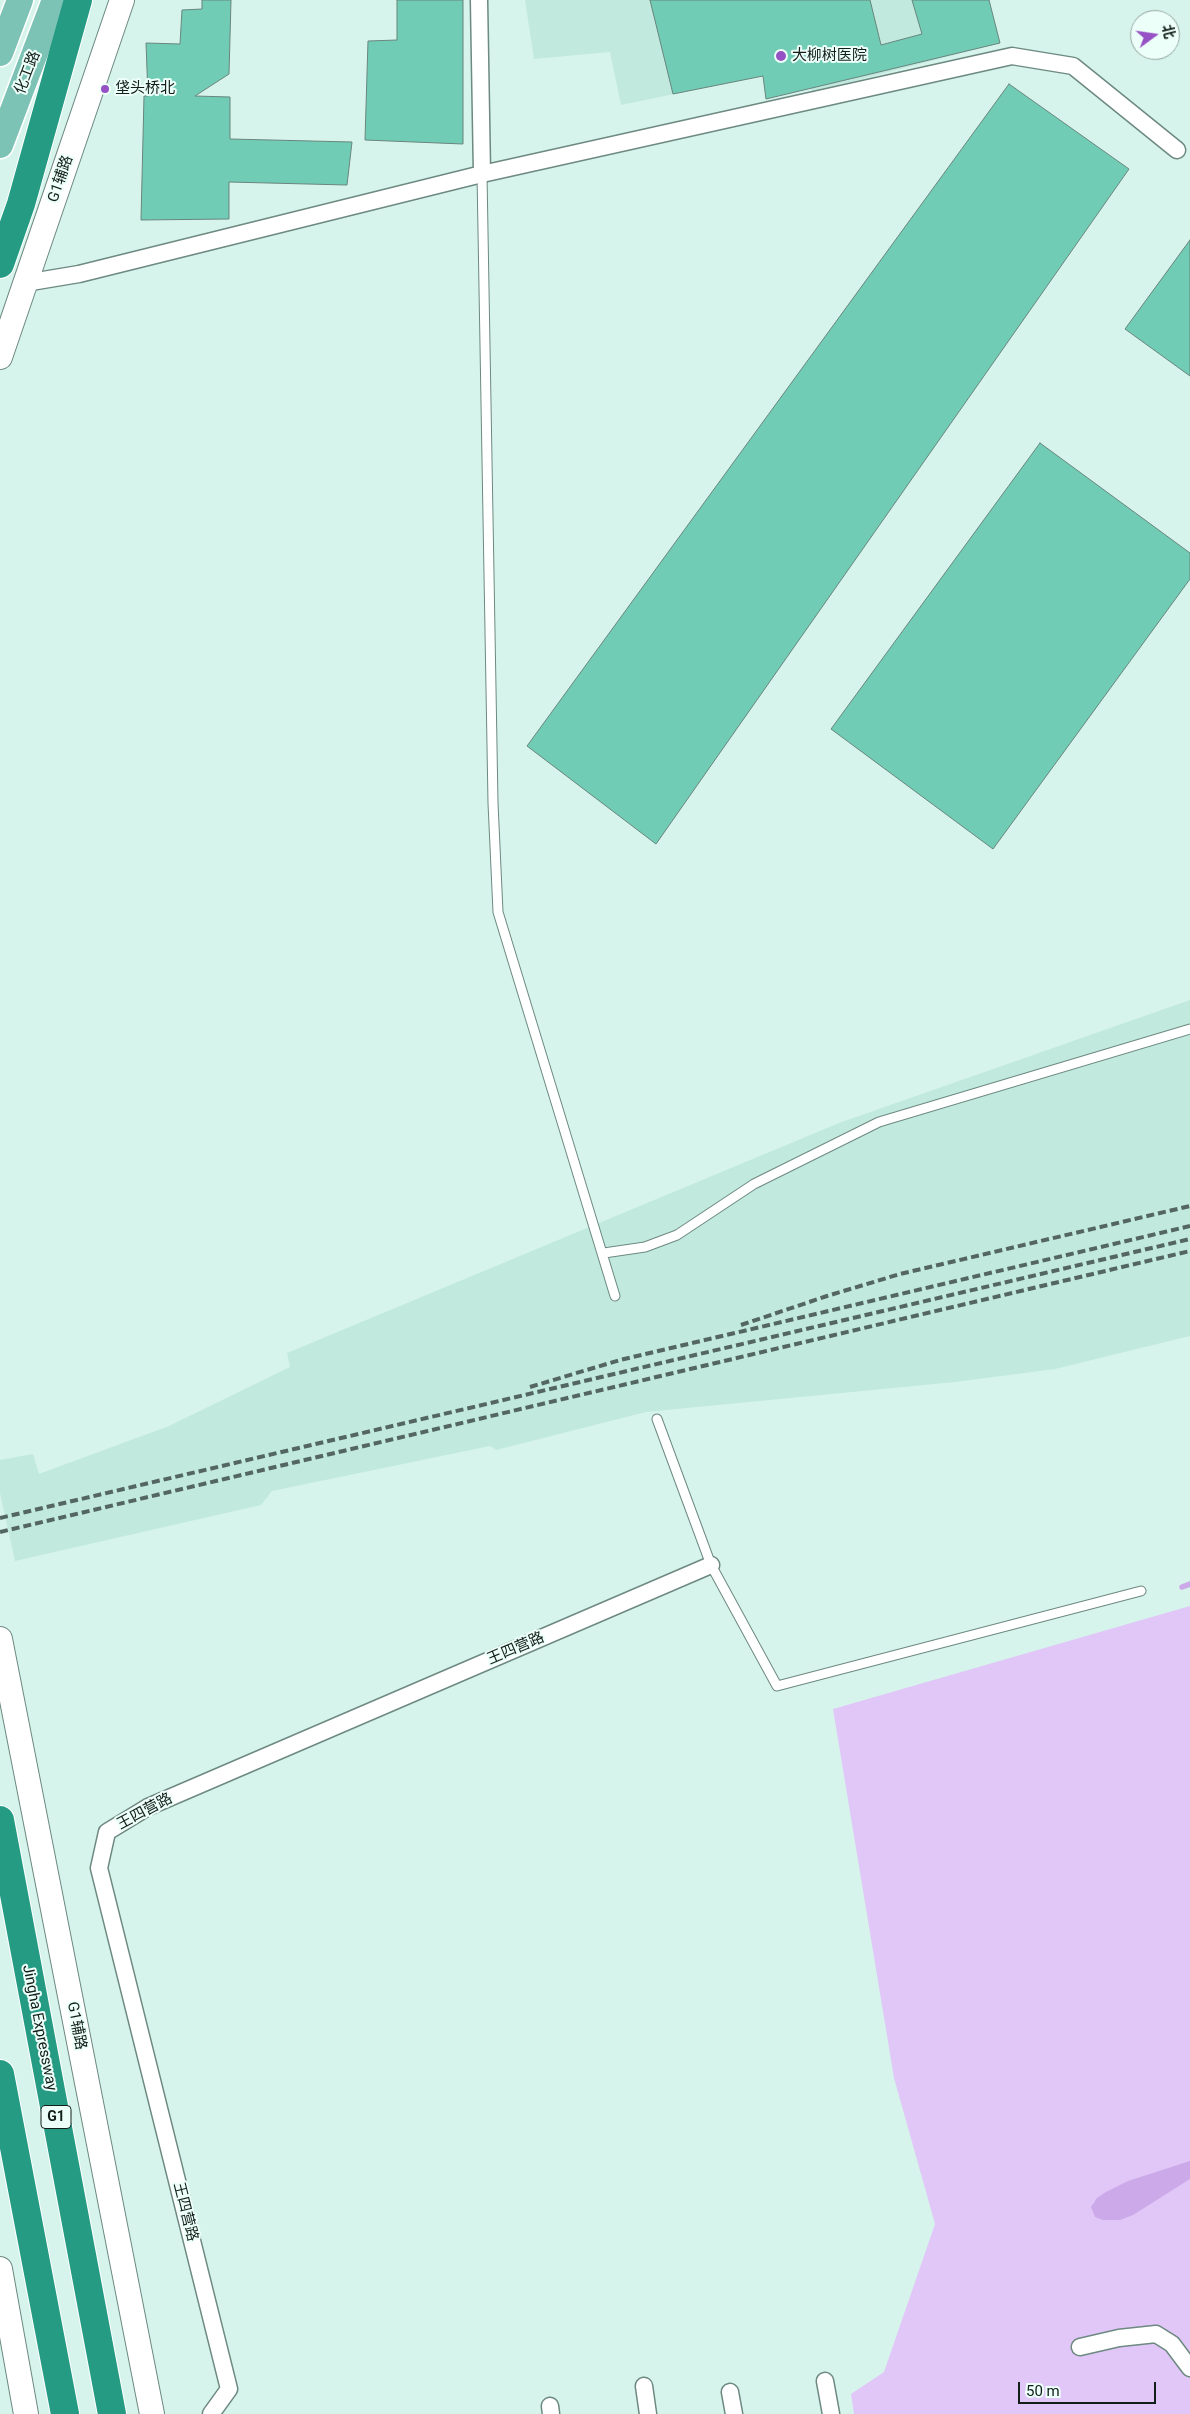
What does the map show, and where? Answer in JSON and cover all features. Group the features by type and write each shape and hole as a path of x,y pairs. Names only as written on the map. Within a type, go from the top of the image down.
{"highway":[{"path":"0,264 21,204 78,0"},
{"name":"Jingha Expressway","path":"0,1820 112,2414"},
{"path":"0,2074 64,2414"}],"main road":[{"path":"0,53 20,0"},
{"name":"化工路","path":"0,145 55,0"},
{"name":"G1辅路","path":"0,357 122,0"},
{"name":"G1辅路","path":"0,1639 152,2414"},
{"path":"0,2269 26,2414"}],"street":[{"path":"479,0 482,174"},
{"path":"25,283 79,274 482,174 1012,56 1073,66 1177,150"},
{"name":"王四营路","path":"211,2414 229,2389 99,1868 107,1832 148,1807 711,1565"},
{"path":"1080,2347 1119,2338 1156,2334 1172,2344 1190,2368"},
{"path":"825,2381 831,2414"},
{"path":"644,2386 648,2414"},
{"path":"730,2392 734,2414"}],"lane":[{"path":"482,174 493,803 498,912 604,1253 615,1296"},
{"path":"604,1253 645,1247 677,1235 754,1184 879,1122 1190,1029"},
{"path":"657,1419 711,1565 777,1686 1141,1591"}],"shaded area":[{"name":"大柳树医院","path":"525,0 986,0 1000,43 812,92 805,67 621,105 610,52 534,59"},
{"path":"1190,1000 1190,1336 1055,1369 955,1382 646,1412 496,1450 490,1446 272,1491 261,1505 15,1561 0,1493 0,1460 33,1454 39,1474 169,1426 290,1367 287,1353 839,1123"},
{"path":"1190,1606 1190,2414 854,2414 851,2394 884,2372 935,2224 894,2078 833,1709"},
{"path":"1190,2161 1190,2179 1133,2215 1120,2220 1103,2220 1095,2217 1091,2207 1097,2198 1106,2192 1128,2181"}],"building":[{"path":"202,0 231,0 229,74 195,96 230,97 230,139 352,142 347,185 229,182 229,219 141,220 144,96 148,96 146,43 180,44 182,10 202,9"},
{"path":"397,0 463,0 463,144 365,140 368,41 397,40"},
{"name":"大柳树医院","path":"650,0 870,0 881,45 922,34 912,0 989,0 1000,43 766,99 763,76 673,94"},
{"path":"1009,84 1129,169 656,844 527,746"},
{"path":"1190,240 1190,376 1125,329"},
{"path":"1040,443 1190,553 1190,579 993,849 831,729"}],"waterway":[{"path":"1182,1587 1190,1584"}],"railway":[{"path":"741,1325 900,1274 1190,1206"},
{"path":"530,1387 620,1360 1190,1226"},
{"path":"0,1518 1190,1239"},
{"path":"0,1532 1190,1251"}],"place":[{"name":"大柳树医院","path":"781,56"},
{"name":"垡头桥北","path":"105,89"}]}
